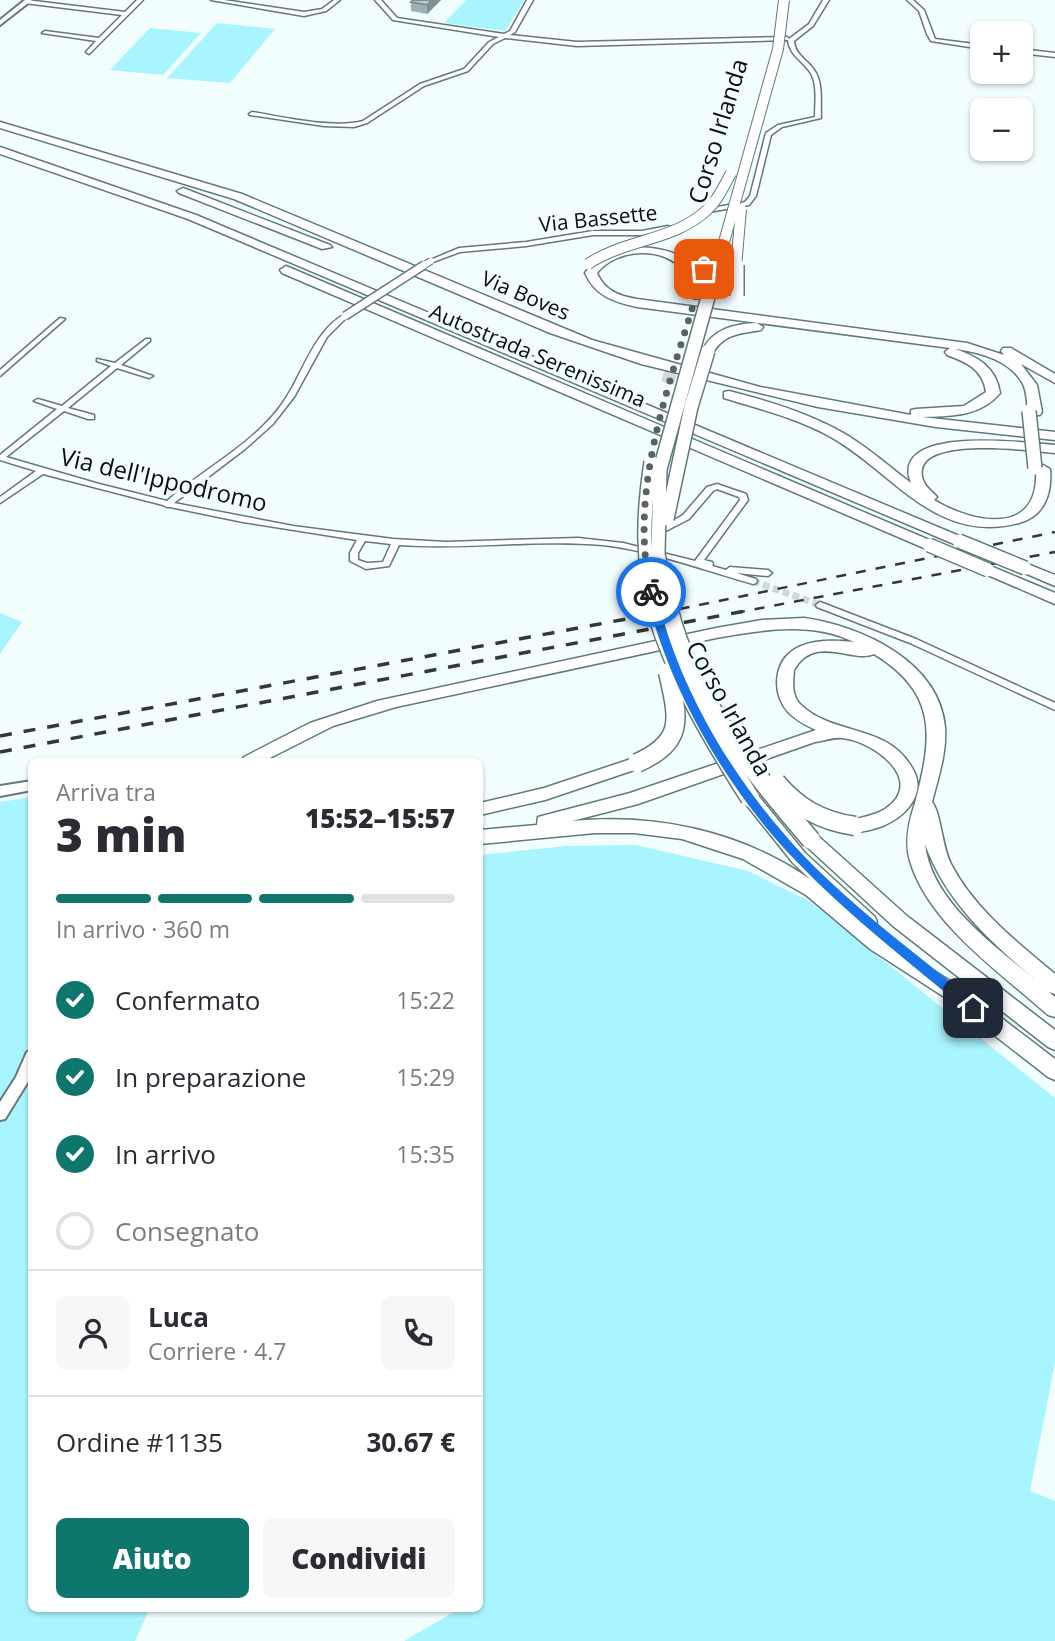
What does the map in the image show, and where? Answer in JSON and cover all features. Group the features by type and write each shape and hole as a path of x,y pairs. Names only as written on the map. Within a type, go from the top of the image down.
{"highway":[{"name":"Corso Irlanda","path":"776,0 769,49 731,173 648,472 644,544 659,627 683,686 714,742 750,798 799,858 864,919 1055,1071"},
{"name":"Corso Irlanda","path":"785,0 778,49 660,469 653,558 674,626 710,700 753,769 811,840 900,921 1055,1041"},
{"name":"Via Boves","path":"0,125 226,193 270,209 584,342 737,386 876,415 1053,443"},
{"path":"0,131 167,185 338,251"},
{"name":"Autostrada Serenissima","path":"0,150 192,217 1055,581"},
{"name":"Autostrada Serenissima","path":"0,160 177,223 1055,599"},
{"path":"744,164 735,274 737,296 745,306 768,316 839,332"},
{"path":"731,173 708,210 696,220 667,234 605,253 584,274 595,291 624,304 974,352 1006,364 1022,379 1032,411"},
{"path":"592,265 601,259 627,251 657,252 683,262 696,281 697,295"},
{"name":"Via Boves","path":"362,261 540,333 663,375"},
{"path":"653,558 664,546 677,464 708,351 719,335 748,327 839,332 991,346 1011,352 1055,379"},
{"path":"934,341 990,353 1016,367 1030,385 1044,490 1040,502 1032,511 1001,523 960,520 941,512 910,492 875,460 843,438 818,426 703,386 871,422 1025,442"},
{"path":"737,386 903,413 961,412 986,401 993,393 992,382 981,366 954,353 916,344"},
{"path":"1039,468 1032,499 1023,507 996,517 961,514 949,509 926,495 916,481 914,468 918,458 948,446 1053,443"},
{"path":"271,755 337,718 514,673 702,637 784,625 821,625 852,634 890,658 918,683 931,705 937,727 916,840 919,863 929,883 952,916 1055,1009"},
{"path":"483,808 545,794 638,763 652,758 670,744 678,725 659,627"},
{"path":"710,700 787,796 822,821 855,826 873,824 890,817 908,797 908,774 890,750 872,740 842,733 805,718 788,700 784,673 791,659 815,647 829,644 850,645 890,658"},
{"path":"483,836 632,799 814,736 842,733"},
{"path":"927,791 931,841 947,879 976,914 1055,986"},
{"path":"483,837 585,827 633,826 685,833 720,842 776,866 803,884 885,951 958,996"}],"street":[{"path":"132,0 140,0"},
{"path":"89,52 140,0"},
{"path":"214,0 304,15 324,10 337,0"},
{"path":"378,0 390,15 508,36 594,44 791,40 811,25 826,0"},
{"path":"252,114 311,123 360,124 422,85 466,70 491,43 508,36 530,0"},
{"path":"910,0 919,6 927,18 929,36 933,40 970,45"},
{"path":"3,21 27,1 126,14"},
{"path":"45,33 100,40"},
{"name":"Via Bassette","path":"167,505 267,425 293,391 331,326 431,261 459,250 526,244 593,233 651,232 673,226 704,211 747,204 753,196 768,134 780,126 818,118 816,78 792,50 791,40"},
{"path":"1033,52 1055,55"},
{"path":"0,374 62,319"},
{"path":"0,458 148,340"},
{"path":"99,360 149,376"},
{"path":"38,401 91,417"},
{"name":"Via dell'Ippodromo","path":"0,458 167,505 234,519 396,543 606,543 653,558 753,581"},
{"path":"0,501 43,470"},
{"path":"653,558 651,538 685,517 710,489 717,486 743,496 744,500 699,561 734,570 768,573"},
{"path":"362,539 354,552 355,561 366,566 386,564 396,543"},
{"path":"820,605 913,641 1055,707"},
{"path":"0,791 28,786"},
{"path":"0,1114 28,1066"}],"shaded area":[{"path":"466,0 524,0 505,31 444,23"},
{"path":"217,23 275,29 230,83 167,78"},
{"path":"150,28 201,33 163,75 110,70"},
{"path":"0,613 22,622 0,654"},
{"path":"28,797 28,1612 148,1612 135,1641 0,1641 0,802"},
{"path":"636,845 748,871 809,901 1055,1098 1055,1363 1030,1491 1055,1501 1055,1641 404,1641 454,1612 483,1612 483,855 567,846"}],"building":[{"path":"432,0 427,5 411,2"}],"tunnel":[{"path":"663,375 700,385"},
{"path":"1025,442 1045,444"},
{"path":"753,581 820,605"}],"railway":[{"path":"660,613 1055,532"},
{"path":"735,613 1055,552"},
{"path":"0,736 669,611"},
{"path":"0,752 745,611"}],"way so far":[{"path":"651,592 644,544 648,472 704,269"}],"route":[{"path":"651,592 659,627 683,686 714,742 750,798 799,858 864,919 973,1008"}]}
